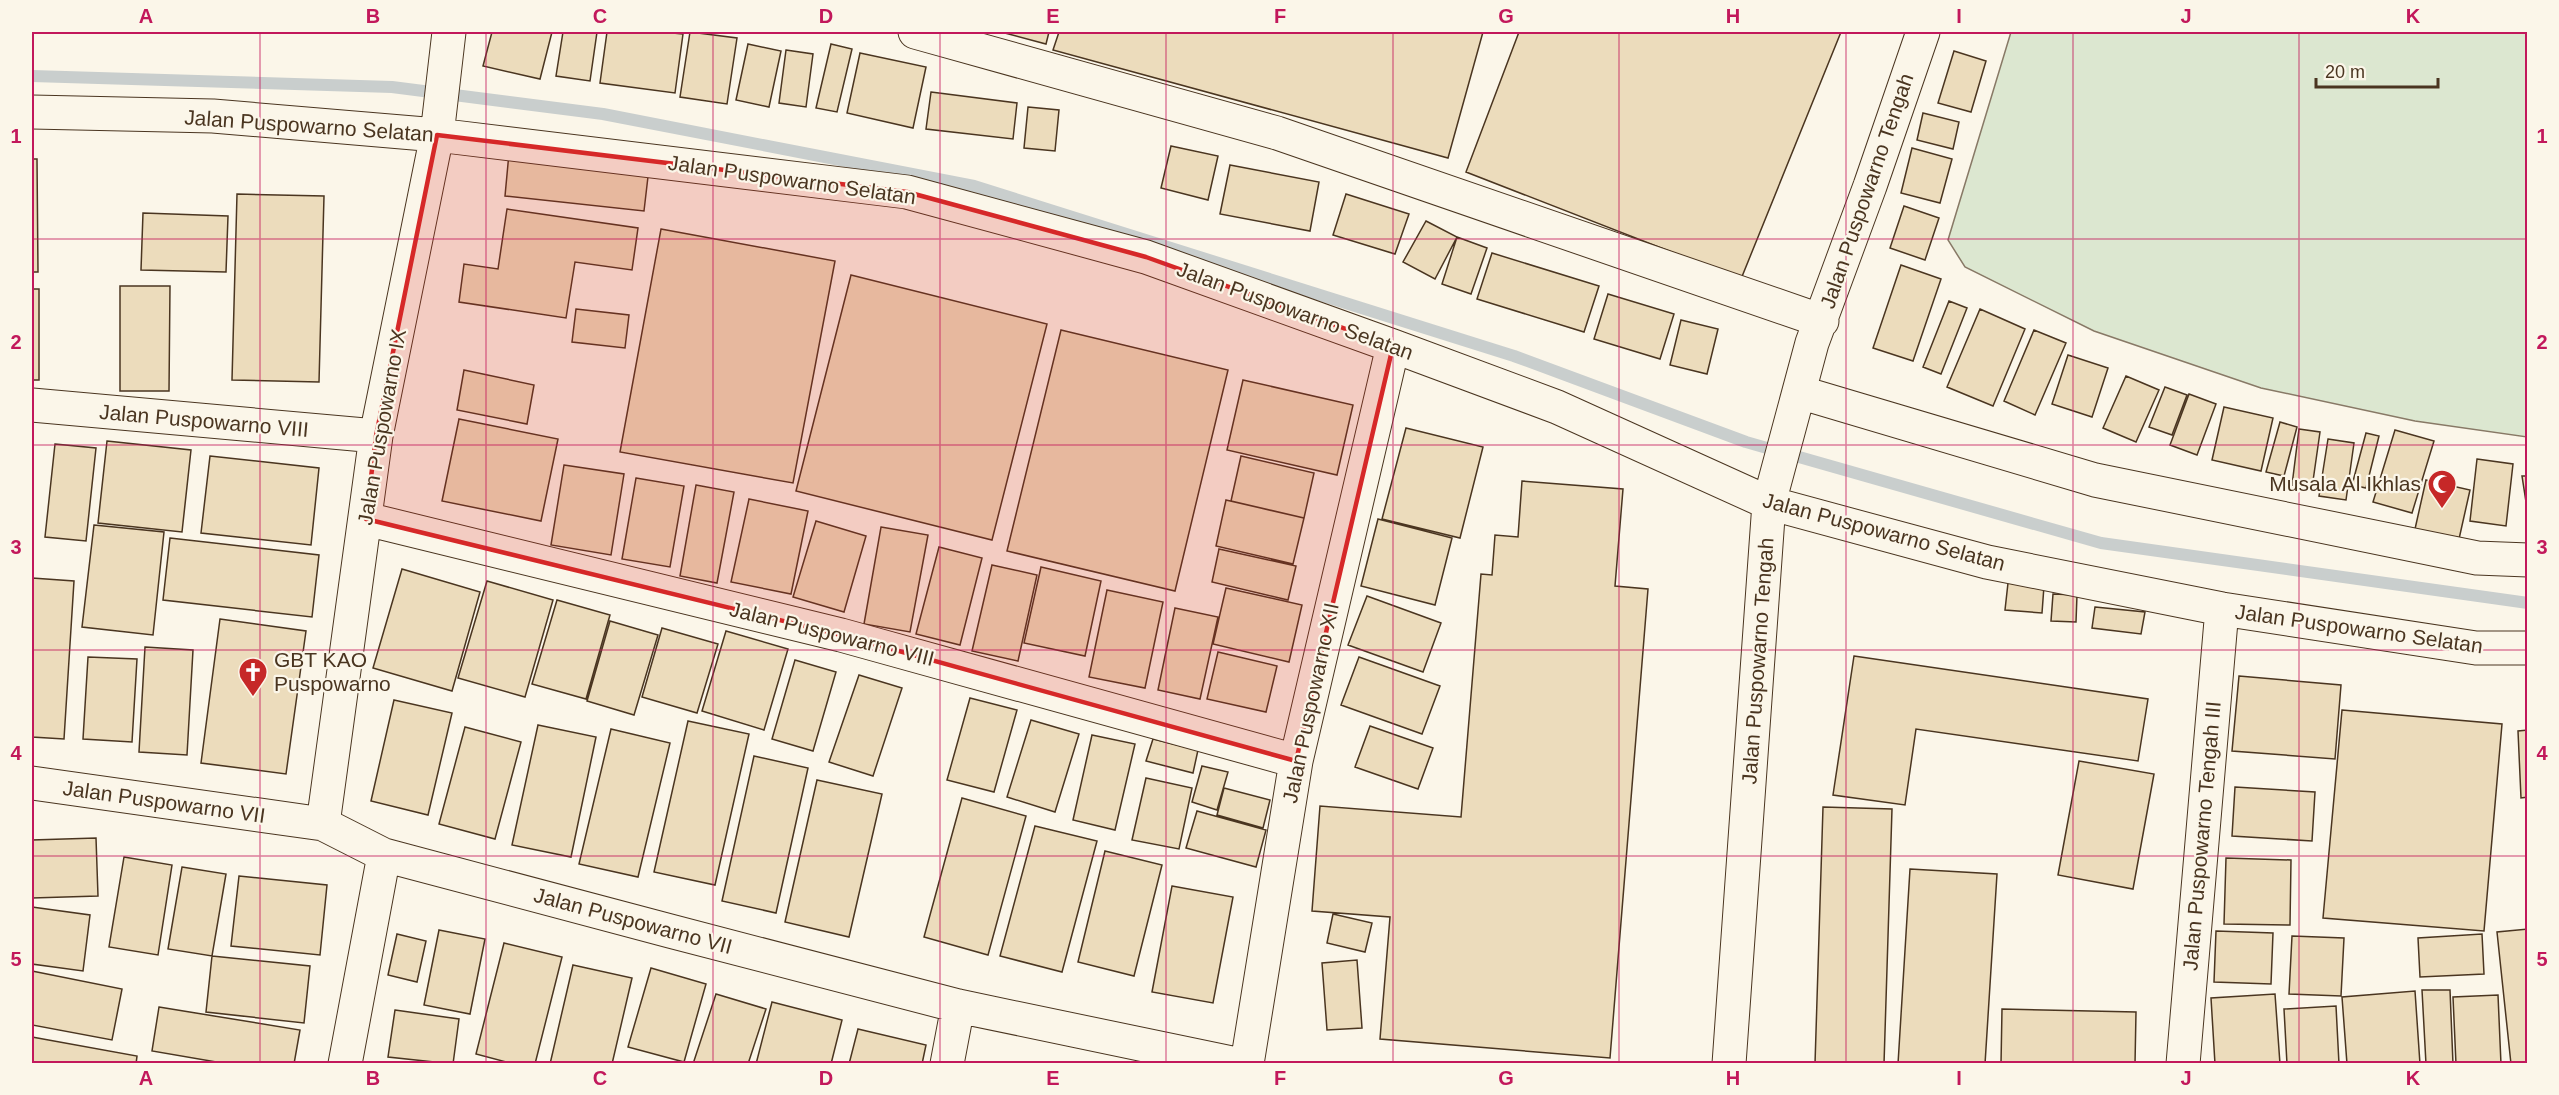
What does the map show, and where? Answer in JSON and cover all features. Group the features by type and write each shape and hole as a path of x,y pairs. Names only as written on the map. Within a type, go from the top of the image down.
{"street":[{"name":"Jalan Puspowarno IX","path":"323,824 376,436 439,122 449,32"},
{"path":"915,32 1277,133 1822,321"},
{"name":"Jalan Puspowarno Tengah","path":"1729,1064 1771,494 1812,343 1822,321 1923,32"},
{"name":"Jalan Puspowarno Selatan","path":"32,112 439,122 907,192 1146,257 1393,345 1557,407 1771,494 1987,562 2222,609 2476,648 2528,648"},
{"name":"Jalan Puspowarno XII","path":"1247,1064 1296,761 1393,345"},
{"path":"1797,400 2095,480 2477,558 2528,560"},
{"name":"Jalan Puspowarno VIII","path":"32,405 376,436"},
{"name":"Jalan Puspowarno VIII","path":"366,519 841,635 1296,761"},
{"name":"Jalan Puspowarno Tengah III","path":"2183,1064 2222,609"},
{"name":"Jalan Puspowarno VII","path":"32,783 323,824 384,855 958,1006 1236,1064"},
{"path":"345,1064 384,855"},
{"path":"948,1064 958,1006"}],"highlighted area":[{"path":"437,135 907,192 1146,257 1393,346 1296,761 841,635 366,519 376,436"}],"green space":[{"path":"2011,32 2527,32 2527,437 2415,421 2261,388 2094,331 1965,267 1948,240"}],"building":[{"path":"492,32 552,32 540,79 483,66"},
{"path":"563,32 597,32 590,81 556,76"},
{"path":"607,32 683,34 675,93 600,83"},
{"path":"690,32 737,38 727,104 680,97"},
{"path":"1001,32 1049,32 1046,44"},
{"path":"1059,32 1483,32 1448,158 1053,50"},
{"path":"1519,32 1841,32 1741,279 1466,172"},
{"path":"748,44 781,51 769,107 736,100"},
{"path":"831,44 852,49 837,112 816,108"},
{"path":"786,50 813,54 806,107 779,103"},
{"path":"1954,51 1986,61 1971,112 1938,103"},
{"path":"860,53 926,67 913,128 847,113"},
{"path":"931,92 1017,103 1013,139 926,129"},
{"path":"1028,107 1059,110 1055,151 1024,148"},
{"path":"1923,113 1959,122 1953,149 1917,140"},
{"path":"1171,146 1218,156 1208,200 1161,188"},
{"path":"1912,148 1952,159 1940,203 1901,193"},
{"path":"509,153 649,168 644,211 505,196"},
{"path":"32,159 37,159 38,272 32,272"},
{"path":"1230,165 1319,182 1310,231 1220,214"},
{"path":"237,194 324,196 319,382 232,380"},
{"path":"1346,194 1409,214 1395,254 1333,235"},
{"path":"1904,206 1939,218 1925,260 1890,248"},
{"path":"507,209 638,228 632,270 575,262 566,318 459,302 464,264 498,269"},
{"path":"143,213 228,216 226,272 141,270"},
{"path":"1426,221 1457,237 1435,279 1403,262"},
{"path":"661,229 835,261 793,483 620,452"},
{"path":"1457,237 1487,248 1471,294 1442,284"},
{"path":"1492,253 1599,286 1584,332 1477,299"},
{"path":"1901,265 1941,279 1913,361 1873,348"},
{"path":"851,275 1047,324 992,540 796,491"},
{"path":"120,286 170,286 169,391 120,391"},
{"path":"32,289 39,289 39,380 32,380"},
{"path":"1608,294 1674,314 1660,359 1594,339"},
{"path":"1949,301 1967,308 1941,374 1923,367"},
{"path":"576,309 629,315 625,348 572,342"},
{"path":"1980,309 2025,329 1993,406 1947,387"},
{"path":"1681,320 1718,329 1707,374 1670,365"},
{"path":"1061,330 1228,370 1175,591 1007,551"},
{"path":"2034,330 2066,343 2035,415 2004,401"},
{"path":"2068,355 2108,368 2092,417 2052,404"},
{"path":"464,370 534,385 527,424 457,410"},
{"path":"2126,376 2159,390 2136,442 2103,428"},
{"path":"1243,380 1353,405 1337,475 1227,450"},
{"path":"2165,387 2187,395 2172,435 2149,427"},
{"path":"2189,394 2216,404 2197,455 2170,445"},
{"path":"2224,407 2273,418 2261,471 2212,460"},
{"path":"459,419 558,439 541,521 442,501"},
{"path":"2280,422 2297,427 2284,476 2266,472"},
{"path":"1406,428 1483,447 1460,538 1382,519"},
{"path":"2299,429 2320,432 2312,488 2292,485"},
{"path":"2395,430 2434,441 2412,513 2373,502"},
{"path":"2366,433 2379,436 2366,488 2352,485"},
{"path":"2328,439 2354,443 2346,500 2319,496"},
{"path":"107,441 191,450 182,532 98,523"},
{"path":"55,444 96,448 86,541 45,537"},
{"path":"210,456 319,468 311,545 201,533"},
{"path":"1241,456 1314,473 1304,518 1231,501"},
{"path":"2477,459 2513,464 2506,526 2470,521"},
{"path":"564,465 624,474 611,555 551,545"},
{"path":"2522,476 2528,476 2528,515"},
{"path":"636,478 684,486 670,567 622,559"},
{"name":"Musala Al Ikhlas","path":"2426,480 2470,490 2459,539 2415,529"},
{"path":"1522,481 1623,489 1615,586 1648,589 1610,1058 1380,1039 1390,917 1312,911 1320,806 1461,817 1481,574 1492,575 1495,535 1518,537"},
{"path":"696,485 734,492 717,583 680,576"},
{"path":"749,499 808,511 791,594 731,582"},
{"path":"1226,500 1304,518 1293,564 1216,546"},
{"path":"1378,519 1452,538 1435,605 1361,586"},
{"path":"816,521 866,536 844,612 793,597"},
{"path":"94,525 164,532 153,635 82,627"},
{"path":"881,527 928,535 910,632 864,624"},
{"path":"170,538 319,555 312,617 163,600"},
{"path":"939,547 982,558 960,645 916,634"},
{"path":"1219,549 1296,566 1288,600 1212,582"},
{"path":"992,565 1037,575 1018,661 972,651"},
{"path":"1041,567 1101,581 1085,656 1024,643"},
{"path":"402,569 480,592 452,691 373,668"},
{"path":"32,578 74,581 64,739 32,737"},
{"path":"487,581 553,600 525,697 458,678"},
{"path":"2008,583 2044,586 2042,613 2005,610"},
{"path":"1226,588 1302,605 1289,662 1213,644"},
{"path":"1107,590 1163,602 1145,688 1089,677"},
{"path":"2053,594 2077,595 2076,622 2051,621"},
{"path":"1367,596 1441,623 1423,672 1348,645"},
{"path":"557,600 610,615 586,699 532,684"},
{"path":"2095,607 2145,612 2141,634 2092,628"},
{"path":"1175,608 1218,617 1200,699 1158,690"},
{"name":"GBT KAO Puspowarno","path":"220,619 306,631 286,774 201,763"},
{"path":"610,621 658,635 634,715 587,701"},
{"path":"662,628 718,644 697,713 642,697"},
{"path":"726,631 788,649 764,730 702,711"},
{"path":"145,647 193,650 187,755 139,752"},
{"path":"1218,652 1277,666 1266,712 1207,699"},
{"path":"1854,656 2148,699 2138,761 1916,729 1905,805 1833,795"},
{"path":"88,657 137,659 132,742 83,739"},
{"path":"1359,657 1440,686 1422,734 1341,705"},
{"path":"795,660 836,672 813,751 772,739"},
{"path":"859,675 902,688 873,776 829,762"},
{"path":"2239,676 2341,685 2335,759 2232,751"},
{"path":"970,698 1017,710 994,792 947,780"},
{"path":"394,700 452,713 428,815 371,801"},
{"path":"2342,710 2502,724 2484,931 2323,918"},
{"path":"1031,720 1079,734 1055,812 1007,797"},
{"path":"688,721 749,734 715,885 654,872"},
{"path":"538,725 596,737 571,857 512,845"},
{"path":"1370,726 1433,748 1418,789 1355,767"},
{"path":"465,727 521,742 495,839 439,824"},
{"path":"611,729 670,743 638,877 579,864"},
{"path":"2528,730 2528,797 2521,798 2518,731"},
{"path":"1092,735 1135,744 1115,830 1073,820"},
{"path":"1153,739 1198,750 1193,773 1146,761"},
{"path":"754,756 808,768 776,913 722,901"},
{"path":"2079,761 2154,774 2133,889 2058,875"},
{"path":"1202,766 1228,772 1217,810 1192,802"},
{"path":"1146,778 1192,788 1179,849 1132,840"},
{"path":"817,780 882,794 849,937 785,922"},
{"path":"2235,787 2315,792 2312,841 2232,836"},
{"path":"1224,788 1270,800 1263,828 1217,815"},
{"path":"962,798 1026,816 988,955 924,937"},
{"path":"1823,807 1892,809 1884,1064 1815,1064"},
{"path":"1197,811 1266,830 1256,867 1186,848"},
{"path":"1035,826 1097,841 1062,972 1000,956"},
{"path":"96,838 98,896 32,898 32,840"},
{"path":"1105,851 1162,865 1134,976 1078,962"},
{"path":"124,857 172,865 158,955 109,947"},
{"path":"2226,858 2291,860 2290,925 2224,924"},
{"path":"182,867 226,874 212,956 168,949"},
{"path":"1910,869 1997,874 1985,1064 1898,1064"},
{"path":"239,876 327,885 320,955 231,946"},
{"path":"1172,886 1233,897 1213,1003 1152,992"},
{"path":"32,907 90,915 83,971 32,964"},
{"path":"1333,914 1372,923 1365,952 1327,943"},
{"path":"2528,929 2528,1064 2511,1064 2497,932"},
{"path":"439,930 485,939 470,1014 424,1005"},
{"path":"2216,931 2273,933 2271,984 2214,982"},
{"path":"397,934 426,941 417,982 388,975"},
{"path":"2482,934 2484,974 2420,977 2418,938"},
{"path":"2292,936 2344,938 2341,996 2289,994"},
{"path":"504,943 562,957 535,1064 514,1064 476,1054"},
{"path":"212,956 310,966 304,1023 206,1012"},
{"path":"1357,960 1362,1028 1327,1030 1322,963"},
{"path":"573,965 632,978 612,1064 550,1064"},
{"path":"651,968 706,984 684,1062 628,1047"},
{"path":"32,971 122,989 112,1040 32,1025"},
{"path":"2422,990 2450,990 2453,1064 2426,1064"},
{"path":"2415,991 2420,1064 2347,1064 2342,997"},
{"path":"716,994 766,1009 748,1064 693,1064"},
{"path":"2275,994 2280,1064 2215,1064 2211,998"},
{"path":"2498,995 2501,1064 2456,1064 2453,997"},
{"path":"772,1002 842,1020 831,1064 756,1064"},
{"path":"2336,1006 2339,1064 2287,1064 2284,1009"},
{"path":"159,1007 300,1030 294,1064 228,1064 152,1051"},
{"path":"2002,1009 2136,1012 2135,1064 2001,1064"},
{"path":"395,1010 459,1019 453,1064 388,1057"},
{"path":"858,1029 926,1045 922,1064 849,1064"},
{"path":"32,1037 137,1056 136,1064 32,1064"}],"waterway":[{"path":"32,76 392,87 603,114 974,186 1514,356 1746,442 2101,543 2528,603"}],"place":[{"name":"Musala Al Ikhlas","path":"2442,510"},
{"name":"GBT KAO Puspowarno","path":"253,698"}]}
